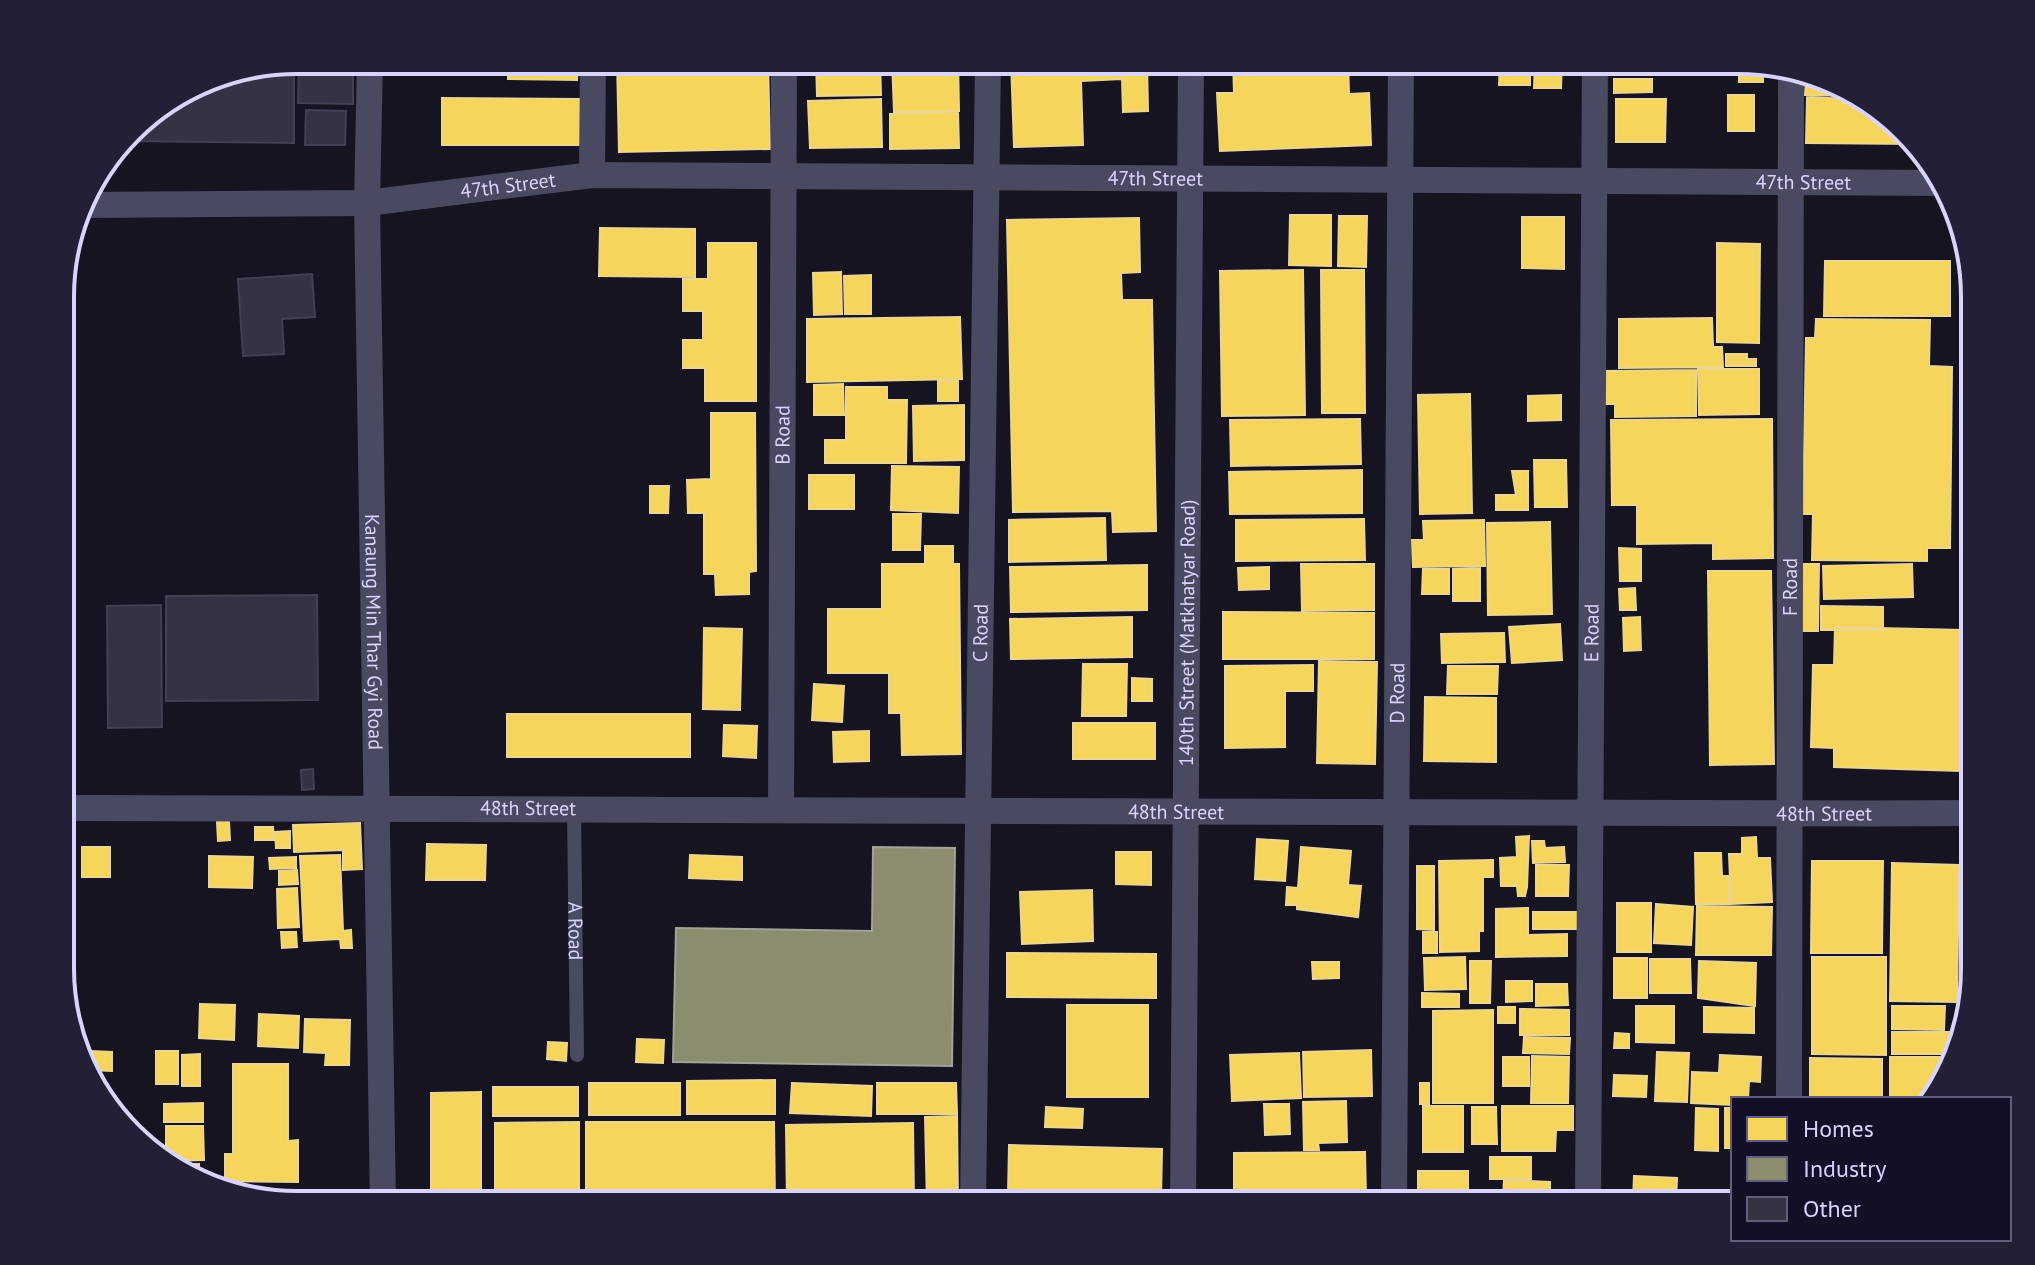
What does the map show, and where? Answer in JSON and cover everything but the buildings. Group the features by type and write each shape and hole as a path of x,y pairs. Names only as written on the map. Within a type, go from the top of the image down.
{"street":[{"name":"Kanaung Min Thar Gyi Road","path":"370,74 367,203 383,1191"},
{"path":"592,175 593,74"},
{"name":"B Road","path":"781,809 784,74"},
{"name":"C Road","path":"973,1191 988,74"},
{"name":"140th Street (Matkhatyar Road)","path":"1183,1191 1191,74"},
{"name":"D Road","path":"1394,1191 1399,815 1396,647 1401,74"},
{"name":"E Road","path":"1588,1191 1595,74"},
{"name":"F Road","path":"1789,1097 1791,81"},
{"name":"47th Street","path":"95,205 367,203 592,175 783,179 1929,183"},
{"name":"48th Street","path":"74,808 379,806 1399,815 1961,813"}],"lane":[{"name":"A Road","path":"574,809 577,1055"}]}
